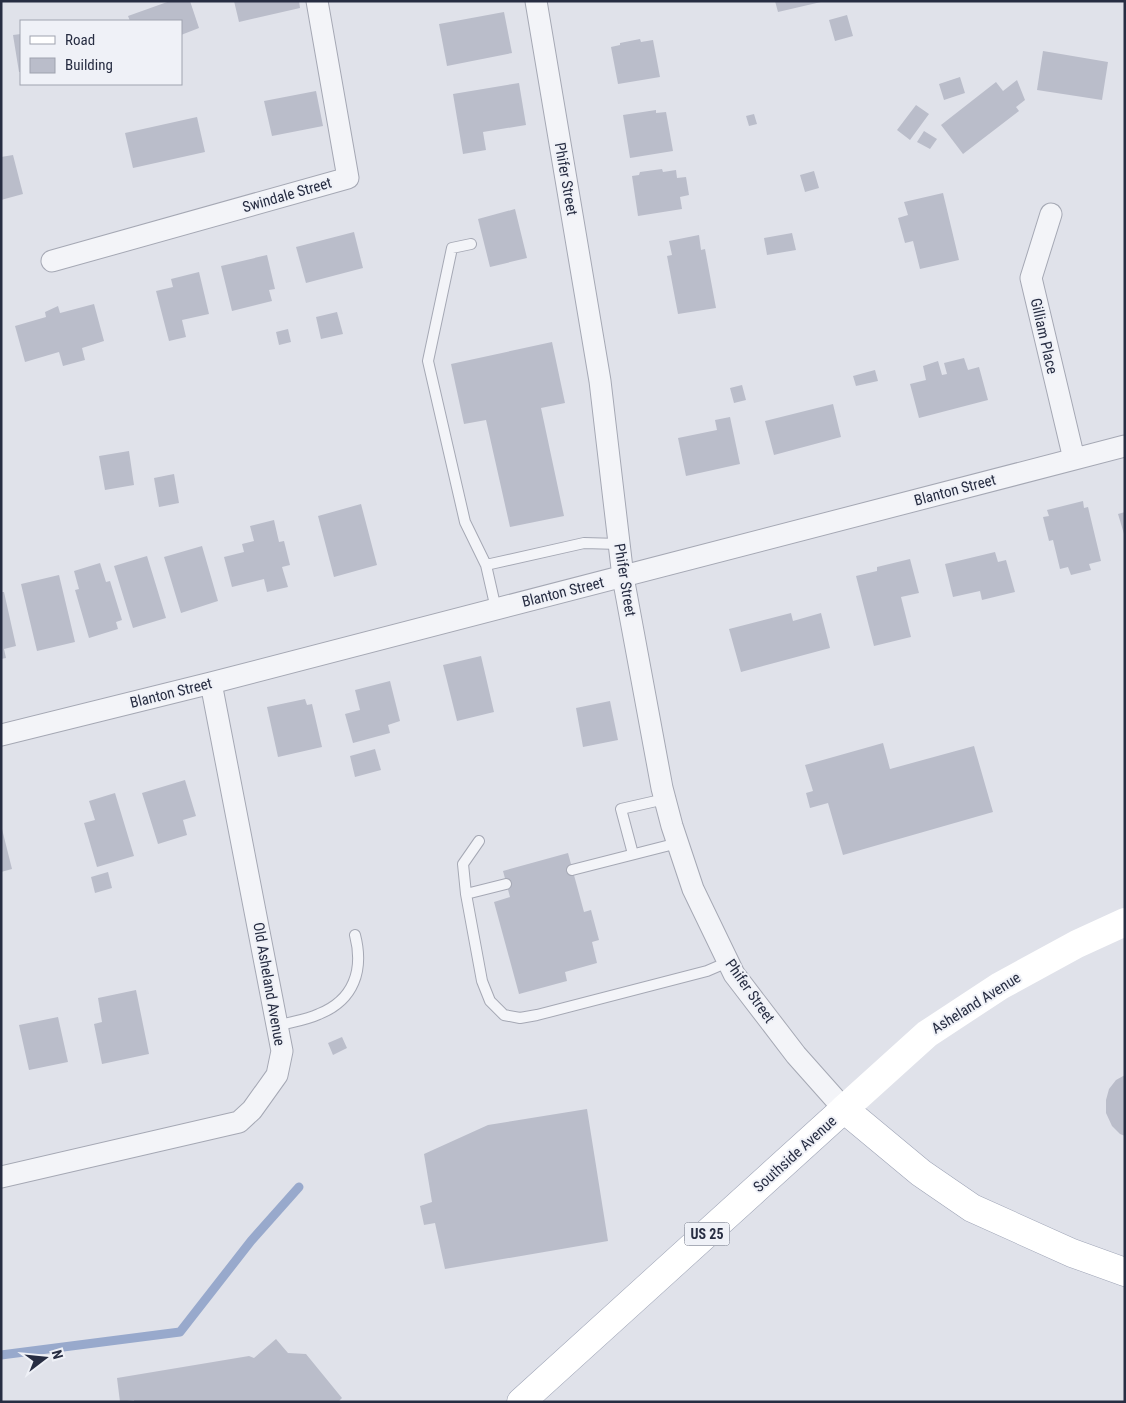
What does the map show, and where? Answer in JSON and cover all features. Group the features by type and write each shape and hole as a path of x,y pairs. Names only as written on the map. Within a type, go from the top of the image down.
{"main road":[{"name":"Asheland Avenue","path":"844,1109 927,1034 950,1018 1000,986 1077,944 1125,922"},
{"name":"Southside Avenue","path":"521,1402 844,1109 920,1173 972,1208 1072,1252 1125,1272"}],"street":[{"name":"Swindale Street","path":"52,261 348,178 317,1"},
{"name":"Phifer Street","path":"536,1 600,381 623,577 665,799 693,889 734,974 796,1055 844,1109"},
{"name":"Gilliam Place","path":"1051,214 1031,278 1074,459"},
{"name":"Blanton Street","path":"1,735 212,683 1125,446"},
{"name":"Old Asheland Avenue","path":"1,1177 239,1122 258,1102 277,1075 282,1051 212,683"}],"lane":[{"path":"471,244 452,248 428,361 465,522 486,565 496,609"},
{"path":"486,565 584,543 619,544"},
{"path":"633,854 620,809 665,799"},
{"path":"478,841 463,864 466,894 482,980 490,1001 504,1014 520,1018 537,1015 707,971 728,962"},
{"path":"572,870 678,843"},
{"path":"466,894 506,884"},
{"path":"277,1026 319,1014 341,1002 353,986 358,971 358,945 355,935"}],"building":[{"path":"170,1 190,1 199,28 182,35 182,20 130,20 128,16"},
{"path":"234,1 299,1 300,8 239,22"},
{"path":"775,1 821,1 821,2 778,12"},
{"path":"504,12 512,53 447,66 439,24"},
{"path":"847,15 853,36 835,41 829,20"},
{"path":"20,34 20,72 19,72 13,35"},
{"path":"640,39 641,42 653,40 660,77 618,84 611,47"},
{"path":"1043,51 1108,62 1102,100 1037,90"},
{"path":"960,77 965,93 944,100 939,84"},
{"path":"1017,80 1025,100 1016,107 1019,111 963,154 941,125 996,82 1003,91"},
{"path":"519,83 526,125 483,132 486,150 463,154 453,94"},
{"path":"316,91 323,126 272,136 264,101"},
{"path":"916,105 929,114 910,140 897,130"},
{"path":"656,110 656,113 666,112 673,151 630,158 623,115"},
{"path":"754,114 757,124 749,126 746,116"},
{"path":"197,117 205,152 133,168 125,133"},
{"path":"924,131 937,139 930,149 917,142"},
{"path":"13,155 23,194 1,200 1,157"},
{"path":"662,169 663,172 676,170 677,178 686,177 689,195 680,197 682,209 638,216 632,176 639,175 640,172"},
{"path":"814,171 819,188 805,192 800,175"},
{"path":"943,193 959,260 920,269 913,241 905,243 898,218 908,215 904,202"},
{"path":"515,209 527,258 490,267 478,219"},
{"path":"354,232 363,268 306,283 296,247"},
{"path":"792,233 796,250 767,255 764,238"},
{"path":"699,235 701,250 705,249 716,308 678,314 667,256 672,255 669,241"},
{"path":"267,255 275,289 269,290 272,301 232,311 221,266"},
{"path":"199,272 209,314 182,320 186,337 169,341 156,291 173,287 171,279"},
{"path":"94,304 104,341 82,348 85,360 63,366 59,352 25,362 15,326 46,317 45,312 58,306 60,313"},
{"path":"337,312 343,334 321,339 316,317"},
{"path":"288,329 291,342 279,345 276,332"},
{"path":"552,342 565,403 541,408 564,516 510,527 486,420 464,424 451,364"},
{"path":"964,358 968,370 979,367 988,400 919,418 910,384 926,380 923,366 938,361 942,375 947,374 944,363"},
{"path":"875,370 878,381 856,386 853,376"},
{"path":"742,385 746,400 734,403 730,388"},
{"path":"833,404 841,437 774,455 765,421"},
{"path":"730,417 740,464 686,476 678,438 717,430 715,420"},
{"path":"129,451 134,485 105,490 99,456"},
{"path":"174,474 179,503 159,507 154,478"},
{"path":"1083,501 1084,508 1088,507 1101,561 1089,564 1091,570 1071,575 1068,567 1060,569 1053,540 1049,541 1043,517 1049,516 1047,510"},
{"path":"361,504 377,565 334,577 318,516"},
{"path":"1125,512 1125,534 1124,534 1118,514"},
{"path":"274,520 279,542 284,541 290,565 282,567 288,587 267,592 264,579 232,587 224,557 244,552 242,544 254,541 250,526"},
{"path":"202,546 218,601 181,613 164,557"},
{"path":"995,552 998,562 1006,560 1015,592 982,600 980,591 953,597 945,564"},
{"path":"147,556 166,618 133,628 114,566"},
{"path":"910,559 919,593 901,597 911,637 874,646 856,576 877,571 877,567"},
{"path":"100,563 106,582 110,581 122,620 116,622 118,629 89,638 75,590 79,589 74,571"},
{"path":"59,575 75,642 37,651 21,584"},
{"path":"1,592 4,592 16,646 4,649 6,658 1,659"},
{"path":"791,613 793,621 821,613 830,648 741,672 729,629"},
{"path":"481,656 494,712 457,721 443,665"},
{"path":"390,681 400,721 388,725 390,733 353,743 345,714 360,710 355,690"},
{"path":"305,699 307,705 312,704 322,747 278,757 267,707"},
{"path":"610,701 618,740 583,747 576,708"},
{"path":"883,743 890,769 974,746 993,812 843,855 828,803 810,808 806,793 813,791 805,765"},
{"path":"375,749 381,770 355,777 350,756"},
{"path":"185,780 196,816 183,820 187,835 158,844 142,793"},
{"path":"115,793 134,856 97,867 84,823 95,820 89,801"},
{"path":"1,825 12,869 1,872"},
{"path":"568,853 584,912 591,910 599,940 592,942 597,963 565,972 567,981 519,994 494,902 510,897 503,871"},
{"path":"108,872 112,888 95,893 91,877"},
{"path":"136,990 149,1054 102,1064 94,1024 102,1022 98,998"},
{"path":"58,1017 68,1062 29,1070 19,1025"},
{"path":"342,1037 347,1048 333,1055 328,1043"},
{"path":"1125,1075 1125,1136 1112,1126 1106,1113 1106,1100 1109,1089 1116,1080"},
{"path":"587,1109 608,1241 445,1269 435,1223 424,1225 420,1206 432,1202 424,1154 488,1125"},
{"path":"276,1339 288,1353 306,1354 342,1398 338,1402 134,1402 134,1400 120,1402 117,1378 249,1356 254,1358"}],"waterway":[{"path":"1,1355 180,1332 251,1241 299,1187"}]}
